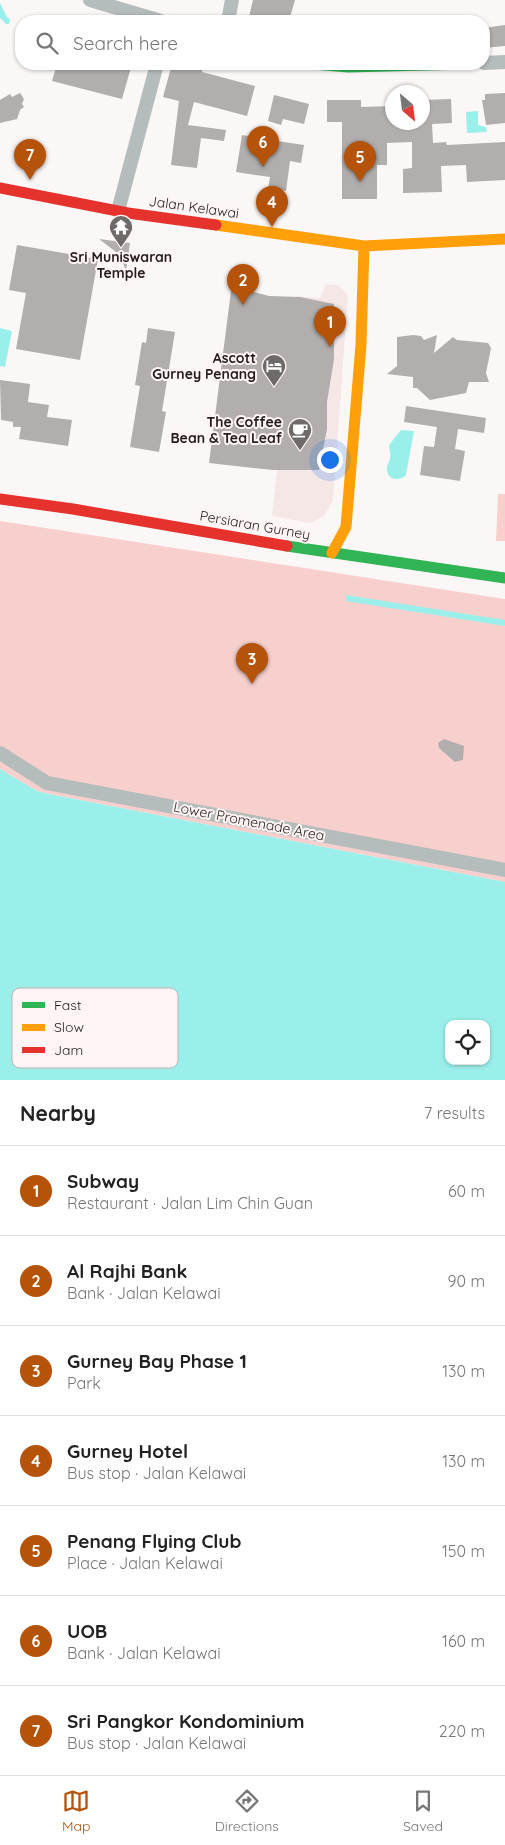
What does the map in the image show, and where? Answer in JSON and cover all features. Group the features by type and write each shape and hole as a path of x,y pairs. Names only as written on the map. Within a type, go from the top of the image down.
{"main road":[{"name":"Jalan Kelawai","path":"0,188 118,211 364,246 505,239"},
{"path":"332,553 346,527 360,344 364,246"},
{"name":"Persiaran Gurney","path":"0,499 73,509 332,553 505,578"}],"street":[{"path":"229,15 232,0"},
{"path":"92,1 140,15"},
{"path":"490,63 505,62"},
{"path":"118,211 154,70"},
{"name":"Lower Promenade Area","path":"0,753 47,783 505,870"}],"shaded area":[{"path":"326,284 339,285 348,296 333,500 324,516 310,523 272,516 296,296 320,298"},
{"path":"498,494 505,494 505,541 496,541"},
{"path":"0,521 505,599 505,882 49,794 37,791 0,769"}],"water":[{"path":"0,3 10,19 9,24 6,24 0,18"},
{"path":"478,111 478,125 486,127 487,132 467,133 466,112"},
{"path":"0,328 12,331 5,367 0,366"},
{"path":"401,430 414,431 406,475 395,479 388,474 387,470 390,456 389,445"},
{"path":"346,595 505,620 505,626 346,601"},
{"path":"0,769 37,791 49,794 505,882 505,1080 0,1080"}],"building":[{"path":"253,0 295,0 291,15 249,15"},
{"path":"505,25 505,46 490,47 490,27"},
{"path":"55,70 130,70 122,99 52,81"},
{"path":"170,70 202,70 202,72 255,86 247,116 194,102 188,125 226,130 224,141 201,138 197,168 171,165 179,101 163,97"},
{"path":"20,93 24,99 22,104 24,107 20,110 17,119 0,123 0,100 10,94 12,97"},
{"path":"505,93 505,123 486,125 482,100 485,100 485,94"},
{"path":"274,95 309,104 304,124 283,119 281,125 268,121"},
{"path":"451,99 452,123 432,124 433,143 446,142 447,145 505,142 505,180 467,182 466,165 441,166 442,192 403,193 403,169 412,168 412,142 387,143 387,165 377,165 377,199 342,199 342,122 327,122 327,100 361,100 361,107 385,106 385,130 430,130 430,100"},
{"path":"256,134 278,137 277,141 304,145 301,163 290,161 286,191 268,189 270,177 236,172 242,135 255,137"},
{"name":"Sri Muniswaran Temple","path":"99,239 130,243 126,271 120,255"},
{"path":"17,245 98,259 80,360 16,349 26,293 9,290"},
{"name":"Ascott Gurney Penang","path":"246,290 269,296 300,297 334,304 334,359 327,402 327,429 319,470 273,470 209,463 231,291"},
{"path":"148,328 175,332 162,411 166,412 159,452 130,447 140,386 135,385 142,342 146,343"},
{"path":"437,335 434,353 453,337 457,340 488,343 491,348 486,373 489,382 469,382 466,393 430,400 417,388 413,388 413,377 387,374 397,366 397,337 421,336 424,340"},
{"path":"0,380 30,384 28,402 49,405 47,417 72,420 68,446 19,439 21,427 13,427 13,422 1,420"},
{"path":"406,406 486,418 484,433 458,429 455,449 465,451 460,481 420,475 424,446 434,447 437,427 404,422"},
{"path":"444,739 464,746 463,760 455,762 439,748 438,743"}],"traffic: fast":[{"path":"287,546 505,578"}],"traffic: slow":[{"path":"216,225 364,246 505,239"},
{"path":"332,553 346,527 361,345 364,246"}],"traffic: jam":[{"path":"0,188 128,213 216,225"},
{"path":"0,499 73,509 287,546"}],"place":[{"name":"UOB","path":"263,167"},
{"name":"Sri Pangkor Kondominium","path":"30,180"},
{"name":"Penang Flying Club","path":"360,182"},
{"name":"Gurney Hotel","path":"272,227"},
{"name":"Sri Muniswaran Temple","path":"121,248"},
{"name":"Al Rajhi Bank","path":"243,305"},
{"name":"Subway","path":"330,347"},
{"name":"Ascott Gurney Penang","path":"274,387"},
{"name":"The Coffee Bean & Tea Leaf","path":"300,451"},
{"name":"Gurney Bay Phase 1","path":"252,684"}]}
